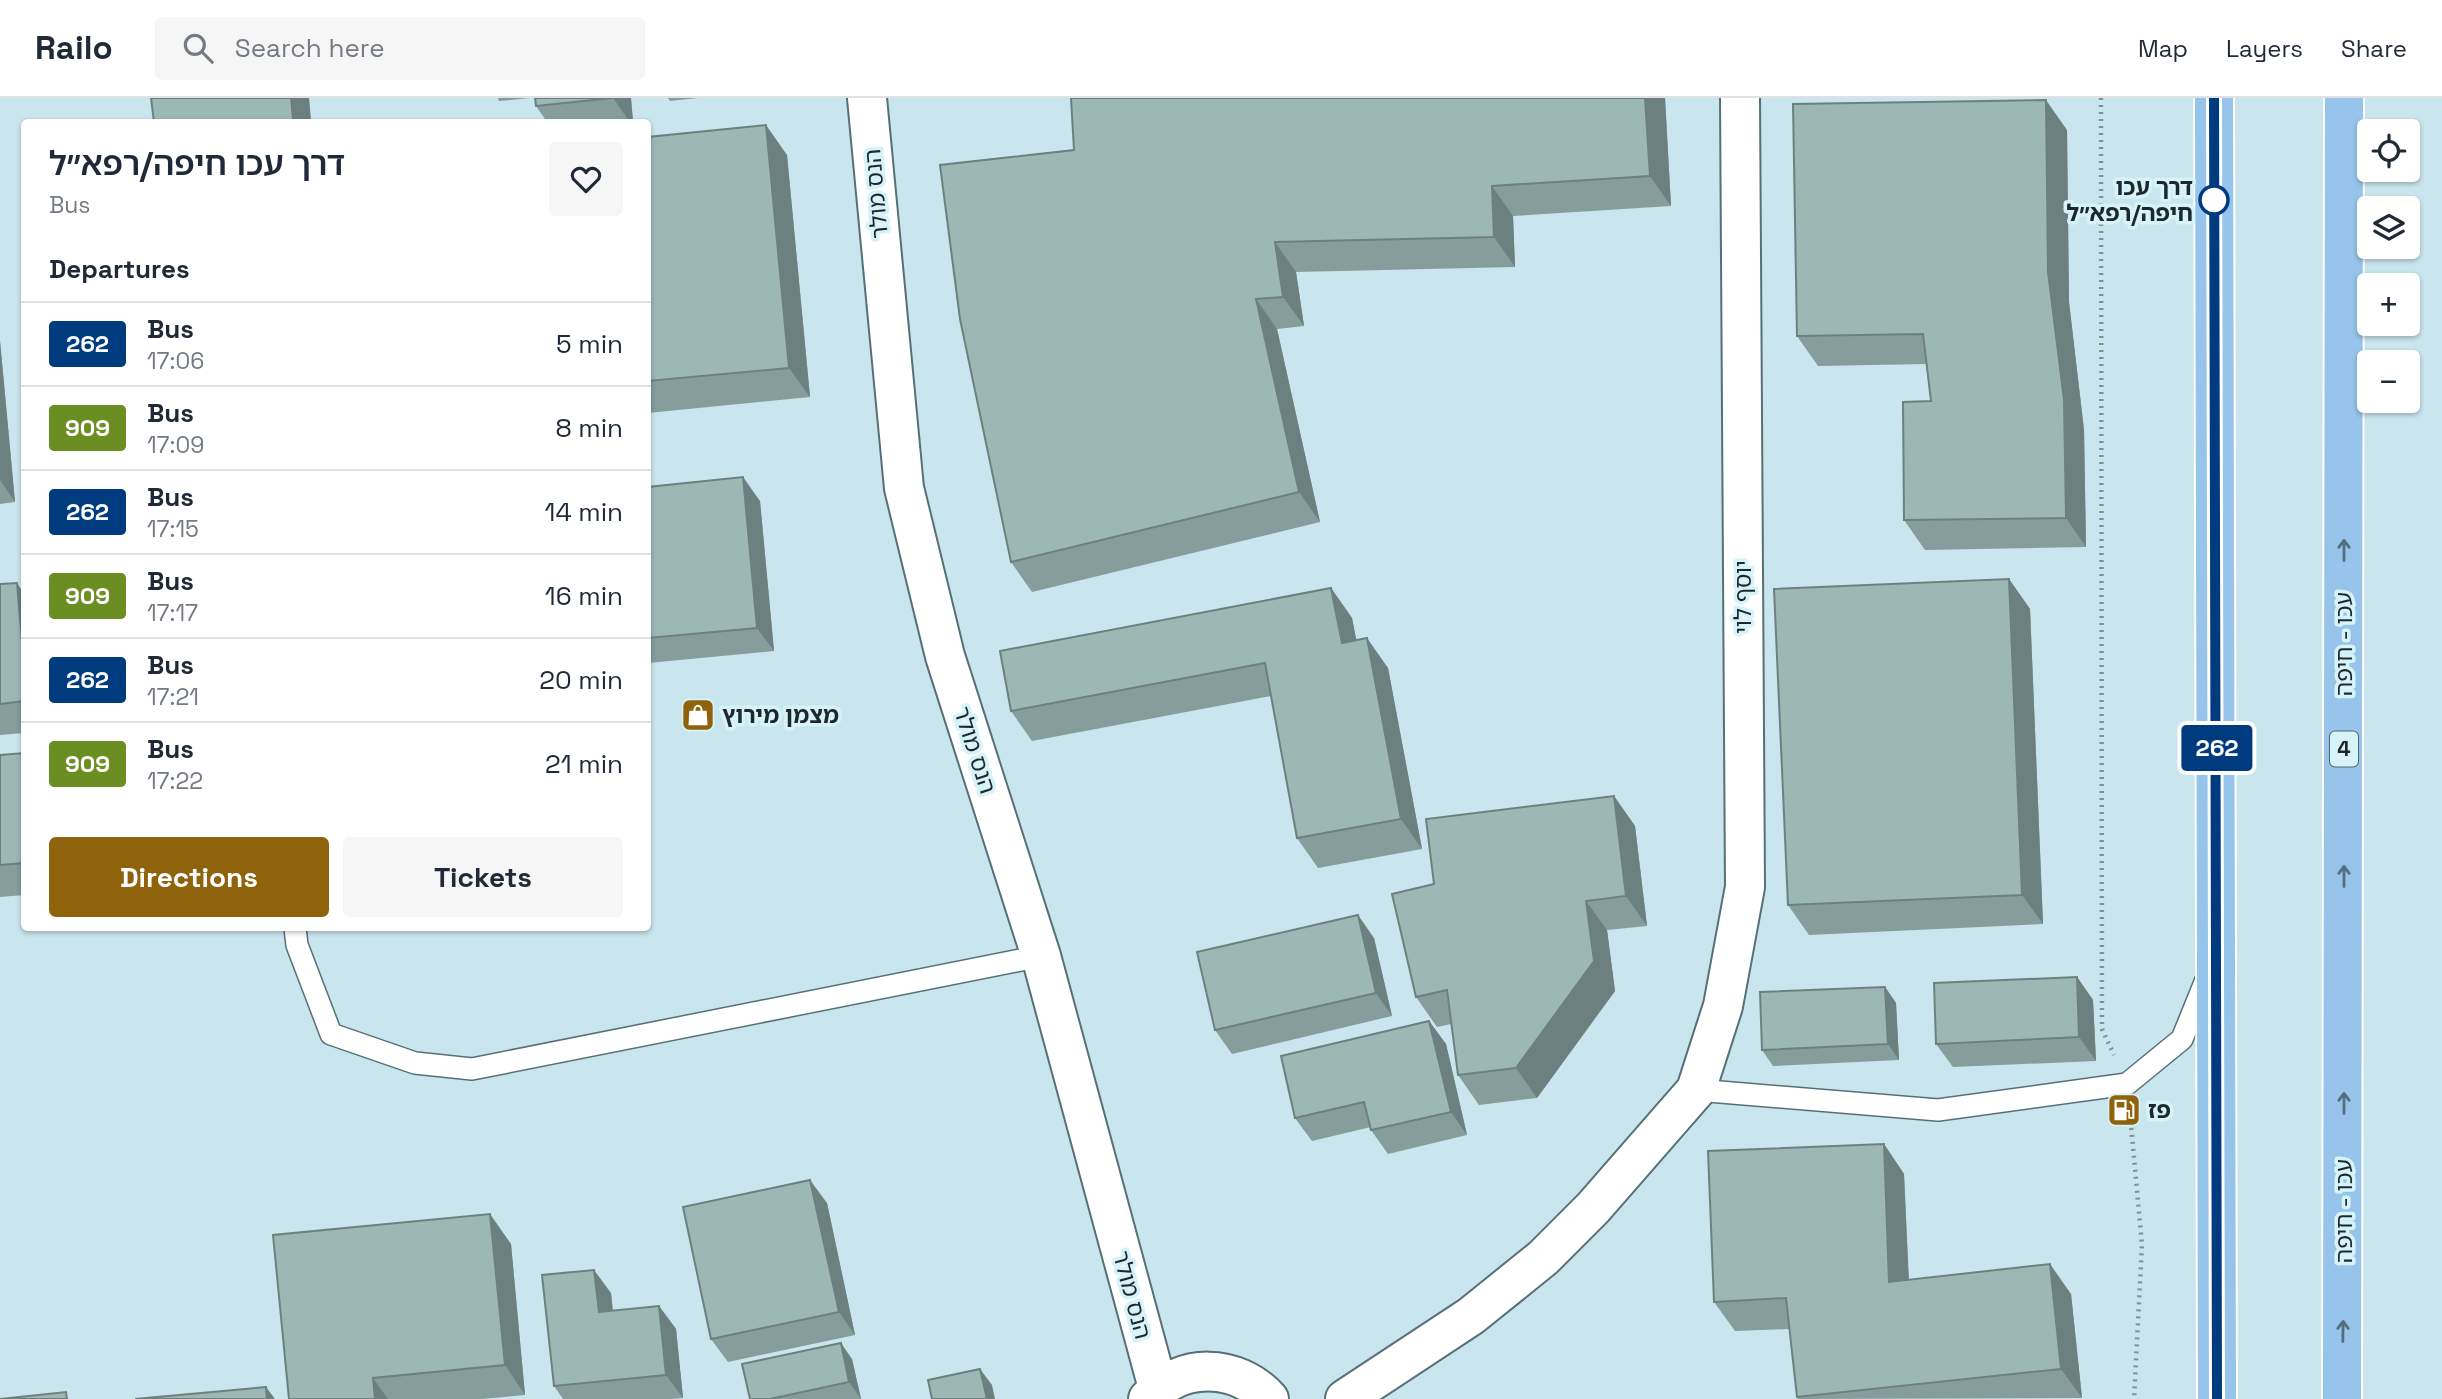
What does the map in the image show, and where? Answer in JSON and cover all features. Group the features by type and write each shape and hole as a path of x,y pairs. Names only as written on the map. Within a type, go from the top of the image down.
{"highway":[{"path":"2214,98 2217,1399"},
{"name":"עכו - חיפה","path":"2342,1399 2344,98"}],"street":[{"name":"הנס מולר","path":"867,98 904,488 945,656 1041,956 1153,1393"},
{"name":"יוסף לוי","path":"1696,1090 1723,1006 1745,887 1740,98"},
{"path":"1345,1399 1471,1316 1543,1258 1593,1208 1696,1090"},
{"path":"1153,1393 1182,1374 1207,1370 1235,1374 1259,1388 1269,1399"}],"lane":[{"path":"295,931 297,945 331,1034 415,1063 472,1069 1041,956"},
{"path":"1696,1090 1938,1110 2127,1084 2182,1040 2218,950"}],"path":[{"path":"2101,98 2102,1029 2127,1084 2142,1245 2134,1399"}],"building":[{"path":"151,98 291,98 293,119 154,119"},
{"path":"535,98 613,98 536,106"},
{"path":"1071,98 1645,98 1650,176 1492,186 1494,237 1275,242 1283,297 1256,299 1299,492 1011,562 960,319 940,165 1074,150"},
{"path":"2046,100 2048,272 2064,400 2066,518 1904,520 1903,402 1931,401 1923,334 1797,336 1793,104"},
{"path":"766,125 789,368 651,381 651,137"},
{"path":"743,477 757,628 651,638 651,487"},
{"path":"2009,579 2022,895 1788,905 1774,589"},
{"path":"17,583 21,630 21,701 0,704 0,584"},
{"path":"1331,588 1342,643 1367,638 1401,819 1297,838 1265,663 1011,711 1000,651"},
{"path":"21,753 21,863 0,865 0,755"},
{"path":"1614,796 1626,896 1586,901 1594,961 1516,1068 1458,1075 1447,990 1416,997 1392,894 1434,884 1426,819"},
{"path":"1358,915 1376,993 1215,1030 1197,952"},
{"path":"2077,977 2079,1037 1936,1044 1934,983"},
{"path":"1885,987 1888,1044 1762,1050 1760,992"},
{"path":"1429,1021 1451,1112 1371,1130 1364,1102 1295,1118 1281,1056"},
{"path":"1884,1144 1889,1282 2050,1264 2061,1369 1797,1397 1786,1298 1714,1302 1708,1151"},
{"path":"810,1180 839,1312 711,1339 683,1207"},
{"path":"490,1214 505,1365 373,1378 375,1399 289,1399 273,1235"},
{"path":"594,1270 599,1312 659,1306 666,1375 554,1386 542,1275"},
{"path":"841,1343 849,1382 770,1399 750,1399 742,1364"},
{"path":"980,1369 987,1399 932,1399 928,1380"},
{"path":"266,1387 267,1399 135,1399"},
{"path":"66,1392 67,1399 0,1399"}],"bus line":[{"name":"262","path":"2214,98 2217,1399"}],"place":[{"name":"דרך עכו חיפה/רפא״ל","path":"2214,200"},
{"name":"מצמן מירוץ","path":"698,715"},
{"name":"פז","path":"2124,1110"}]}
